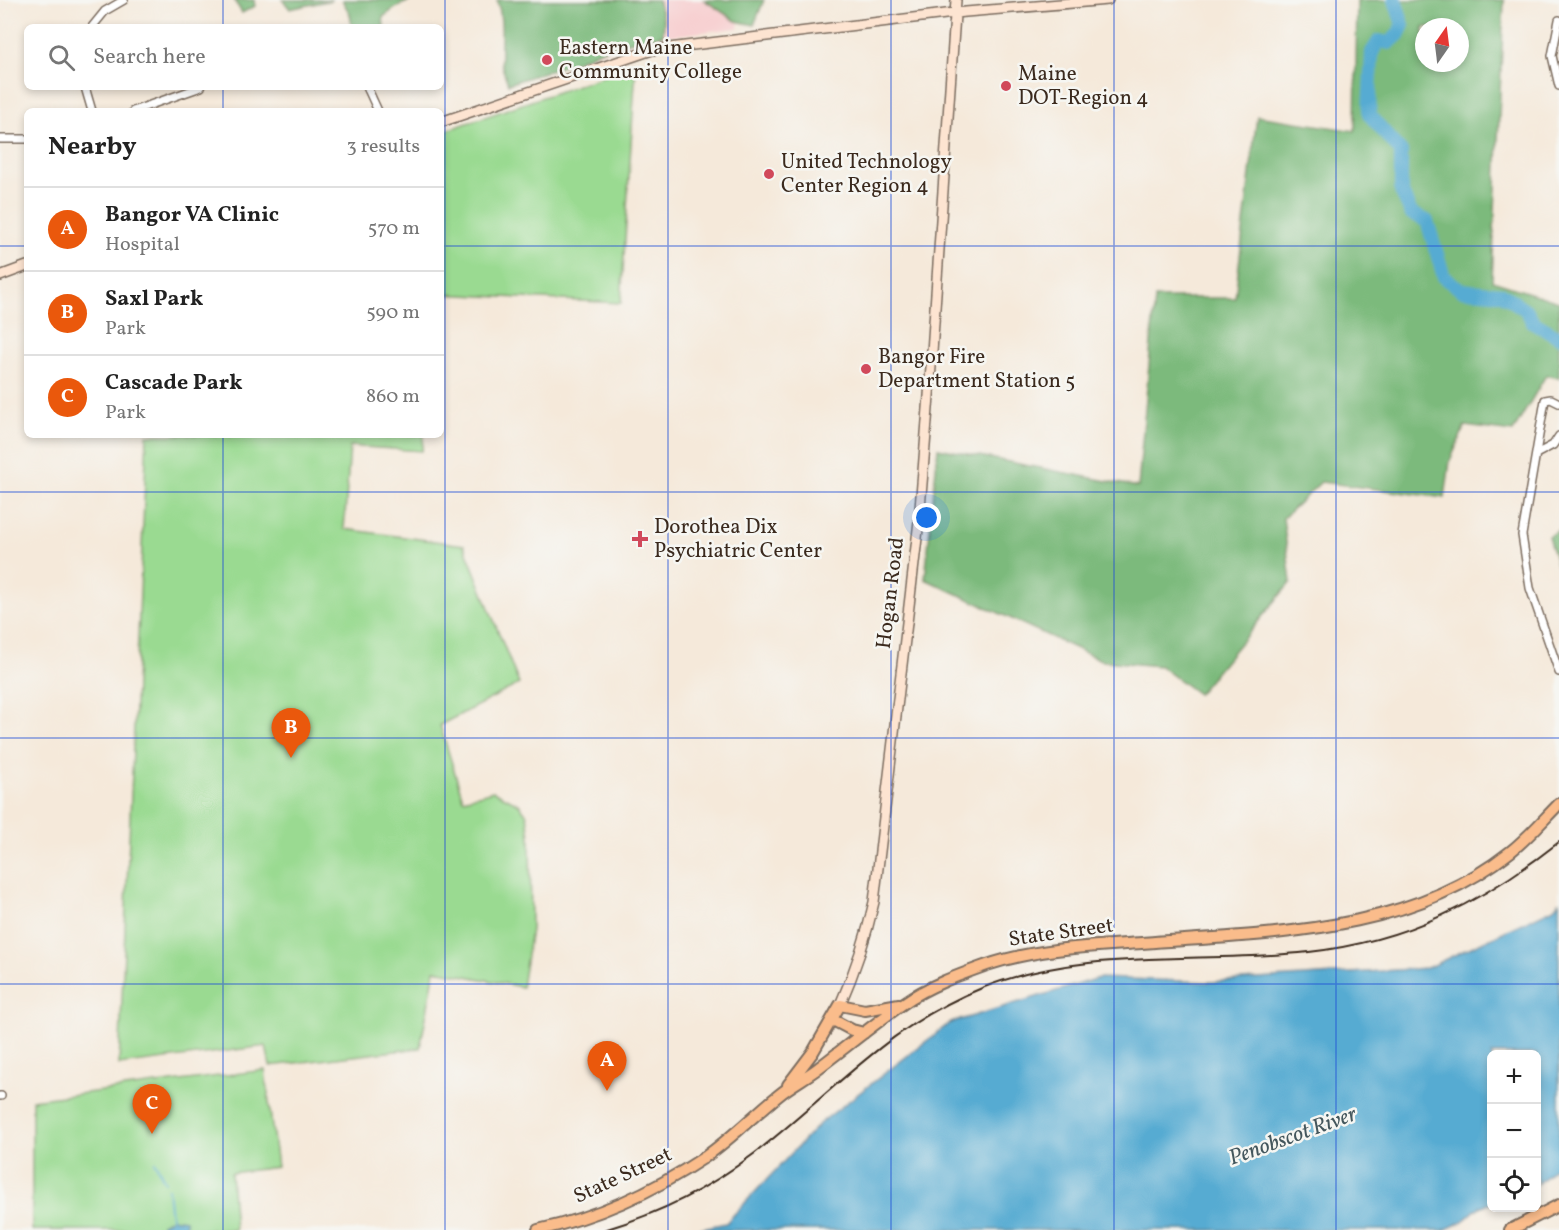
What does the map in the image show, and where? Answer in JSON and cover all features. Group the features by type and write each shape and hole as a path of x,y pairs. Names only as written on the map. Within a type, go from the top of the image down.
{"main road":[{"name":"Hogan Road","path":"780,1094 806,1061 833,1020 854,975 867,936 874,902 916,543 930,388 956,0"},
{"path":"444,121 652,50 954,13 1108,0"},
{"path":"0,276 24,267"},
{"name":"State Street","path":"538,1230 591,1215 647,1191 704,1157 740,1131 780,1094 905,1002 955,977 990,964 1044,951 1306,930 1396,911 1455,888 1484,870 1512,850 1559,804"},
{"path":"840,1005 865,1010 905,1002"},
{"path":"833,1020 852,1030 864,1033"},
{"path":"1510,1230 1559,1205"}],"street":[{"path":"94,24 105,11 124,0"},
{"path":"1558,85 1552,56 1559,20"},
{"path":"87,90 91,108"},
{"path":"142,108 192,90"},
{"path":"368,90 377,108"},
{"path":"0,139 24,139"},
{"path":"1559,403 1551,399 1545,400 1522,535 1530,588 1559,672"},
{"path":"1536,454 1552,445 1559,436"}],"shaded area":[{"name":"Eastern Maine Community College","path":"520,0 741,0 738,28 641,39 515,82"}],"green space":[{"path":"234,0 254,0 255,6 242,13"},
{"path":"283,0 332,0 290,9"},
{"path":"342,0 412,0 383,17 384,24 352,24 350,14"},
{"name":"Eastern Maine Community College","path":"497,0 658,0 664,22 663,35 614,45 572,63 508,84 501,62 501,23"},
{"path":"704,0 764,0 754,25 736,21"},
{"path":"1357,0 1504,0 1492,281 1559,302 1559,378 1546,375 1513,432 1465,426 1450,461 1445,498 1321,482 1283,518 1291,582 1198,694 1160,666 1103,661 925,579 938,448 1138,487 1155,298 1235,298 1257,116 1355,131"},
{"path":"636,65 621,303 444,294 444,131"},
{"path":"147,438 424,438 422,451 350,446 344,529 464,545 519,684 440,725 463,799 493,791 519,804 527,815 530,836 531,929 522,987 435,970 420,1048 270,1066 266,1046 119,1065"},
{"path":"1559,530 1559,572 1548,536"},
{"path":"265,1070 277,1167 231,1173 235,1230 32,1230 32,1100"}],"water":[{"name":"Penobscot River","path":"1559,902 1559,1164 1541,1180 1541,1050 1487,1050 1487,1204 1478,1208 1462,1222 1444,1230 693,1230 726,1223 819,1124 950,1023 1099,978 1210,982 1427,968 1554,908"},
{"path":"171,1218 185,1220 184,1230 162,1230 162,1224"}],"waterway":[{"path":"1395,0 1403,25 1398,35 1389,43 1379,41 1372,52 1369,114 1401,152 1401,191 1411,213 1427,221 1444,277 1461,290 1502,294 1526,310 1533,322 1559,337"},
{"path":"155,1162 165,1182"},
{"path":"168,1189 171,1218"}],"railway":[{"path":"604,1230 646,1216 683,1199 719,1178 755,1153 889,1041 917,1021 982,988 1021,975 1102,962 1309,952 1379,939 1411,928 1472,900 1502,883 1559,842"}],"place":[{"name":"Eastern Maine Community College","path":"547,60"},
{"name":"Maine DOT-Region 4","path":"1006,86"},
{"name":"United Technology Center Region 4","path":"769,174"},
{"name":"Bangor Fire Department Station 5","path":"866,369"},
{"name":"Dorothea Dix Psychiatric Center","path":"640,539"},
{"name":"Saxl Park","path":"291,758"},
{"name":"Bangor VA Clinic","path":"607,1091"},
{"name":"Cascade Park","path":"152,1134"}]}
